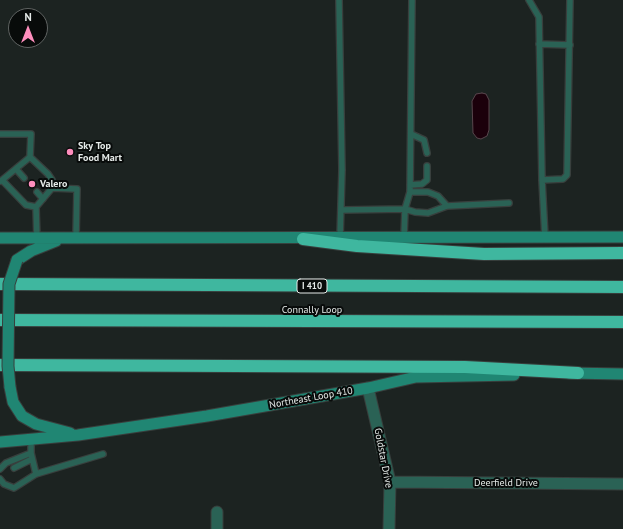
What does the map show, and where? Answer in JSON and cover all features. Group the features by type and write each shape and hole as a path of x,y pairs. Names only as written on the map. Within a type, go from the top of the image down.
{"highway":[{"path":"303,238 357,246 484,254 623,252"},
{"name":"I 410","path":"0,284 623,287"},
{"name":"Connally Loop","path":"0,320 623,322"},
{"path":"0,366 465,367 578,373"}],"main road":[{"path":"0,238 623,237"},
{"path":"64,238 31,251 17,260 9,284 8,358 10,387 13,402 22,416 36,424 78,435"},
{"name":"Northeast Loop 410","path":"0,442 78,435 207,416 368,388 416,377 578,373 623,374"}],"street":[{"name":"Goldstar Drive","path":"368,388 390,482 389,529"},
{"name":"Deerfield Drive","path":"390,482 623,484"},
{"path":"217,512 217,529"}],"lane":[{"path":"339,0 342,170 340,238"},
{"path":"404,238 405,209 410,188 412,0"},
{"path":"529,0 539,17 542,180 545,237"},
{"path":"542,180 563,179 567,175 570,0"},
{"path":"539,44 570,45"},
{"path":"0,134 31,134 30,158 2,181 26,205 36,207"},
{"path":"411,134 424,140 428,153"},
{"path":"30,158 48,174 52,180 52,188 36,207 37,239"},
{"path":"410,188 422,184 427,180 427,166"},
{"path":"16,169 24,178"},
{"path":"52,188 77,189 76,238"},
{"path":"410,188 438,196 447,206"},
{"path":"37,192 43,198"},
{"path":"341,210 405,209 415,212 428,213 447,206 509,203"},
{"path":"31,439 32,456 36,474"},
{"path":"4,482 14,488 36,474 103,454"},
{"path":"19,473 32,456"},
{"path":"0,469 6,463 32,456"},
{"path":"14,468 25,464"}],"shaded area":[{"path":"476,94 486,94 489,100 489,130 487,136 481,139 477,138 473,133 472,101"}],"place":[{"name":"Sky Top Food Mart","path":"70,152"},
{"name":"Valero","path":"32,184"}]}
